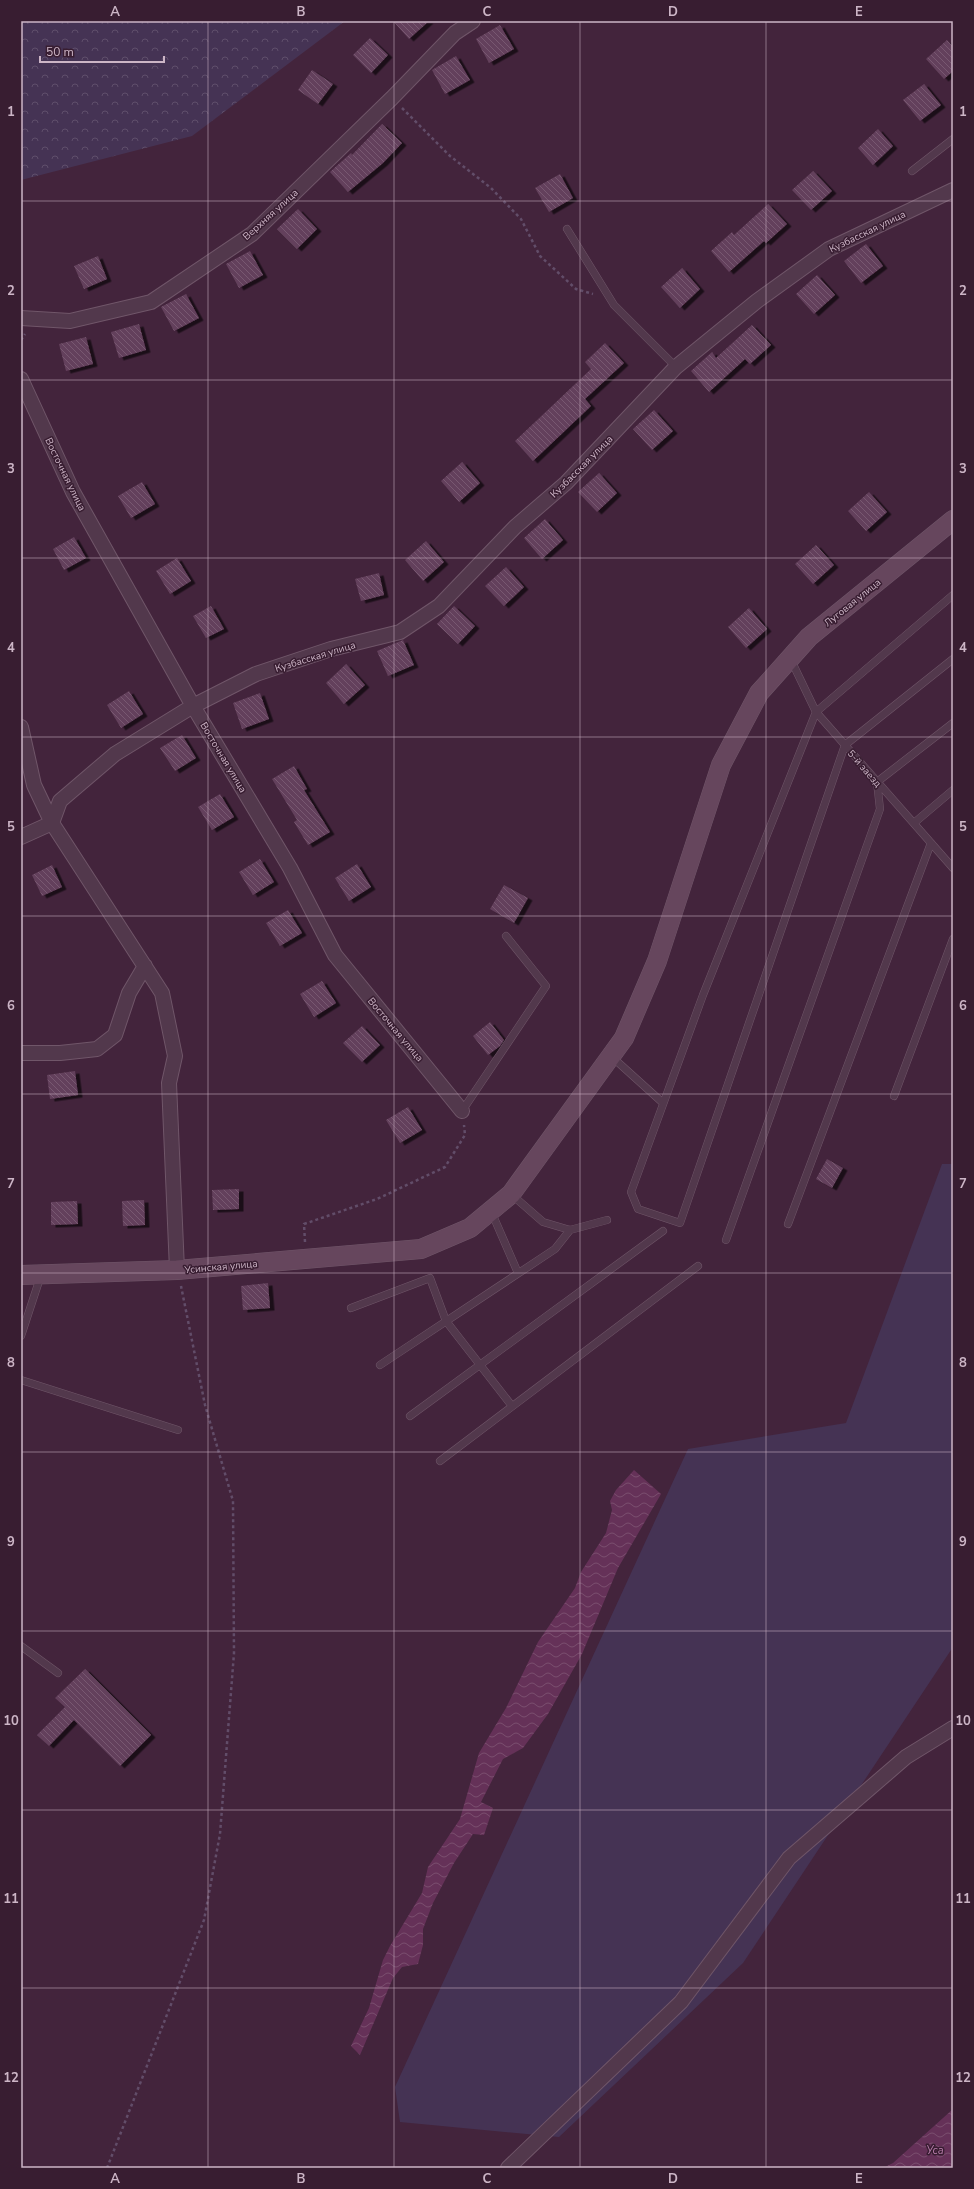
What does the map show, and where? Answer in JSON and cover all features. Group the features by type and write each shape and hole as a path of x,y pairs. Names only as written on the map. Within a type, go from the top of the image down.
{"street":[{"name":"Верхняя улица","path":"21,318 70,321 151,302 252,234 392,98 455,33 473,21"},
{"name":"Кузбасская улица","path":"52,823 60,801 115,754 193,706 256,674 331,649 400,632 439,606 515,526 566,483 676,367 756,301 829,249 953,190"},
{"name":"Восточная улица","path":"21,379 73,492 193,706 290,868 335,955 462,1112"},
{"name":"Луговая улица","path":"611,1056 624,1038 657,960 721,765 758,692 809,637 953,520"},
{"path":"21,727 34,785 52,823 162,992 175,1056 169,1083 177,1270"},
{"path":"21,837 52,823"},
{"path":"21,1053 60,1053 97,1049 115,1035 129,993 145,966"},
{"name":"Усинская улица","path":"21,1275 177,1270 421,1249 470,1228 511,1194 611,1056"},
{"path":"508,2168 681,2002 789,1858 906,1757 953,1728"}],"lane":[{"path":"912,171 953,139"},
{"path":"567,229 612,301 676,367"},
{"path":"953,595 816,712 703,995 630,1192 638,1209 680,1223 845,745 953,659"},
{"name":"5-й заезд","path":"790,658 816,712 953,868"},
{"path":"726,1240 880,809 878,782 953,723"},
{"path":"914,823 953,790"},
{"path":"788,1224 931,843"},
{"path":"462,1112 546,986 506,936"},
{"path":"894,1096 953,940"},
{"path":"611,1056 663,1103"},
{"path":"511,1194 543,1222 570,1230 607,1220"},
{"path":"491,1211 518,1273"},
{"path":"380,1365 555,1249 570,1230"},
{"path":"410,1416 663,1231"},
{"path":"440,1461 698,1266"},
{"path":"21,1336 41,1275"},
{"path":"351,1308 430,1278 446,1321 512,1406"},
{"path":"21,1380 178,1430"},
{"path":"21,1646 58,1673"}],"path":[{"path":"392,98 450,156 491,188 521,219 540,256 576,289 612,301"},
{"path":"306,1258 304,1224 377,1199 445,1167 465,1135 462,1112"},
{"path":"107,2168 204,1920 221,1826 234,1653 232,1501 205,1405 177,1270"}],"green space":[{"path":"21,21 345,21 192,136 21,180"},
{"path":"942,1164 953,1164 953,1647 743,1963 559,2137 400,2122 395,2087 688,1449 846,1423"}],"water":[{"path":"634,1470 661,1494 618,1568 582,1654 548,1714 523,1748 503,1759 481,1802 493,1808 484,1835 473,1834 454,1863 433,1903 423,1929 423,1945 418,1964 402,1967 393,1978 360,2055 351,2046 369,2008 383,1960 422,1893 428,1867 460,1819 479,1753 506,1708 538,1642 575,1588 581,1572 606,1533 612,1510 610,1501 616,1490"},
{"name":"Уса","path":"953,2109 953,2168 883,2168 893,2163"}],"building":[{"path":"393,21 429,21 409,39"},
{"path":"500,25 514,49 489,63 476,39"},
{"path":"370,38 388,55 371,73 353,55"},
{"path":"947,40 953,47 953,71 944,79 926,59"},
{"path":"456,56 470,80 445,94 432,70"},
{"path":"312,70 333,84 318,104 298,90"},
{"path":"924,84 941,105 920,121 903,100"},
{"path":"382,124 402,143 383,163 348,192 330,172 351,153 352,155"},
{"path":"878,129 893,146 873,165 858,148"},
{"path":"813,171 832,191 811,210 792,190"},
{"path":"560,174 573,198 549,212 535,188"},
{"path":"768,204 787,224 766,243 764,241 729,272 711,251 732,232 734,235"},
{"path":"298,209 317,229 297,249 277,229"},
{"path":"866,244 883,266 861,283 844,261"},
{"path":"250,251 263,275 239,288 226,264"},
{"path":"98,256 107,279 84,289 74,266"},
{"path":"682,268 700,289 680,308 661,287"},
{"path":"817,275 835,295 814,314 796,294"},
{"path":"186,294 199,318 174,331 161,307"},
{"path":"139,324 146,350 119,358 111,332"},
{"path":"752,325 771,345 750,364 745,359 709,392 691,371 712,352 716,358"},
{"path":"86,337 93,364 66,371 59,344"},
{"path":"605,343 624,363 585,399 591,406 533,461 515,441 591,369 585,362"},
{"path":"654,410 673,431 652,450 633,429"},
{"path":"462,462 480,483 459,502 441,481"},
{"path":"599,473 617,493 597,512 578,492"},
{"path":"142,482 155,504 131,518 118,496"},
{"path":"869,492 887,512 866,531 848,511"},
{"path":"545,519 563,540 542,559 524,538"},
{"path":"74,537 86,558 64,570 53,549"},
{"path":"426,541 444,562 423,581 405,560"},
{"path":"816,545 834,565 813,584 795,564"},
{"path":"177,558 191,581 170,594 156,571"},
{"path":"506,567 524,587 504,606 485,586"},
{"path":"379,573 384,595 361,601 355,579"},
{"path":"211,606 224,629 206,638 193,616"},
{"path":"454,606 475,626 458,644 437,624"},
{"path":"749,608 767,629 746,648 728,627"},
{"path":"403,640 414,665 388,676 377,651"},
{"path":"346,664 365,685 344,704 326,683"},
{"path":"129,691 143,714 121,728 107,705"},
{"path":"260,693 269,719 242,729 233,703"},
{"path":"182,735 196,758 175,771 160,748"},
{"path":"294,766 307,789 304,790 330,832 308,845 294,822 297,820 272,779"},
{"path":"220,794 234,817 212,830 198,807"},
{"path":"260,859 274,882 253,895 239,872"},
{"path":"357,864 371,887 349,901 335,878"},
{"path":"52,865 62,887 42,896 32,875"},
{"path":"504,885 528,898 514,923 490,909"},
{"path":"288,910 302,933 280,946 266,923"},
{"path":"322,981 336,1003 314,1017 300,994"},
{"path":"490,1022 504,1040 500,1046 488,1055 473,1036"},
{"path":"362,1026 380,1045 362,1062 343,1043"},
{"path":"75,1071 78,1095 50,1099 47,1075"},
{"path":"408,1107 422,1130 400,1143 386,1120"},
{"path":"827,1159 843,1168 832,1188 816,1179"},
{"path":"239,1189 239,1209 213,1210 212,1190"},
{"path":"144,1200 145,1225 123,1226 122,1201"},
{"path":"77,1201 78,1224 51,1225 51,1202"},
{"path":"268,1283 270,1308 243,1310 241,1286"},
{"path":"85,1669 151,1735 120,1766 74,1720 49,1746 37,1735 65,1707 55,1698"}]}
